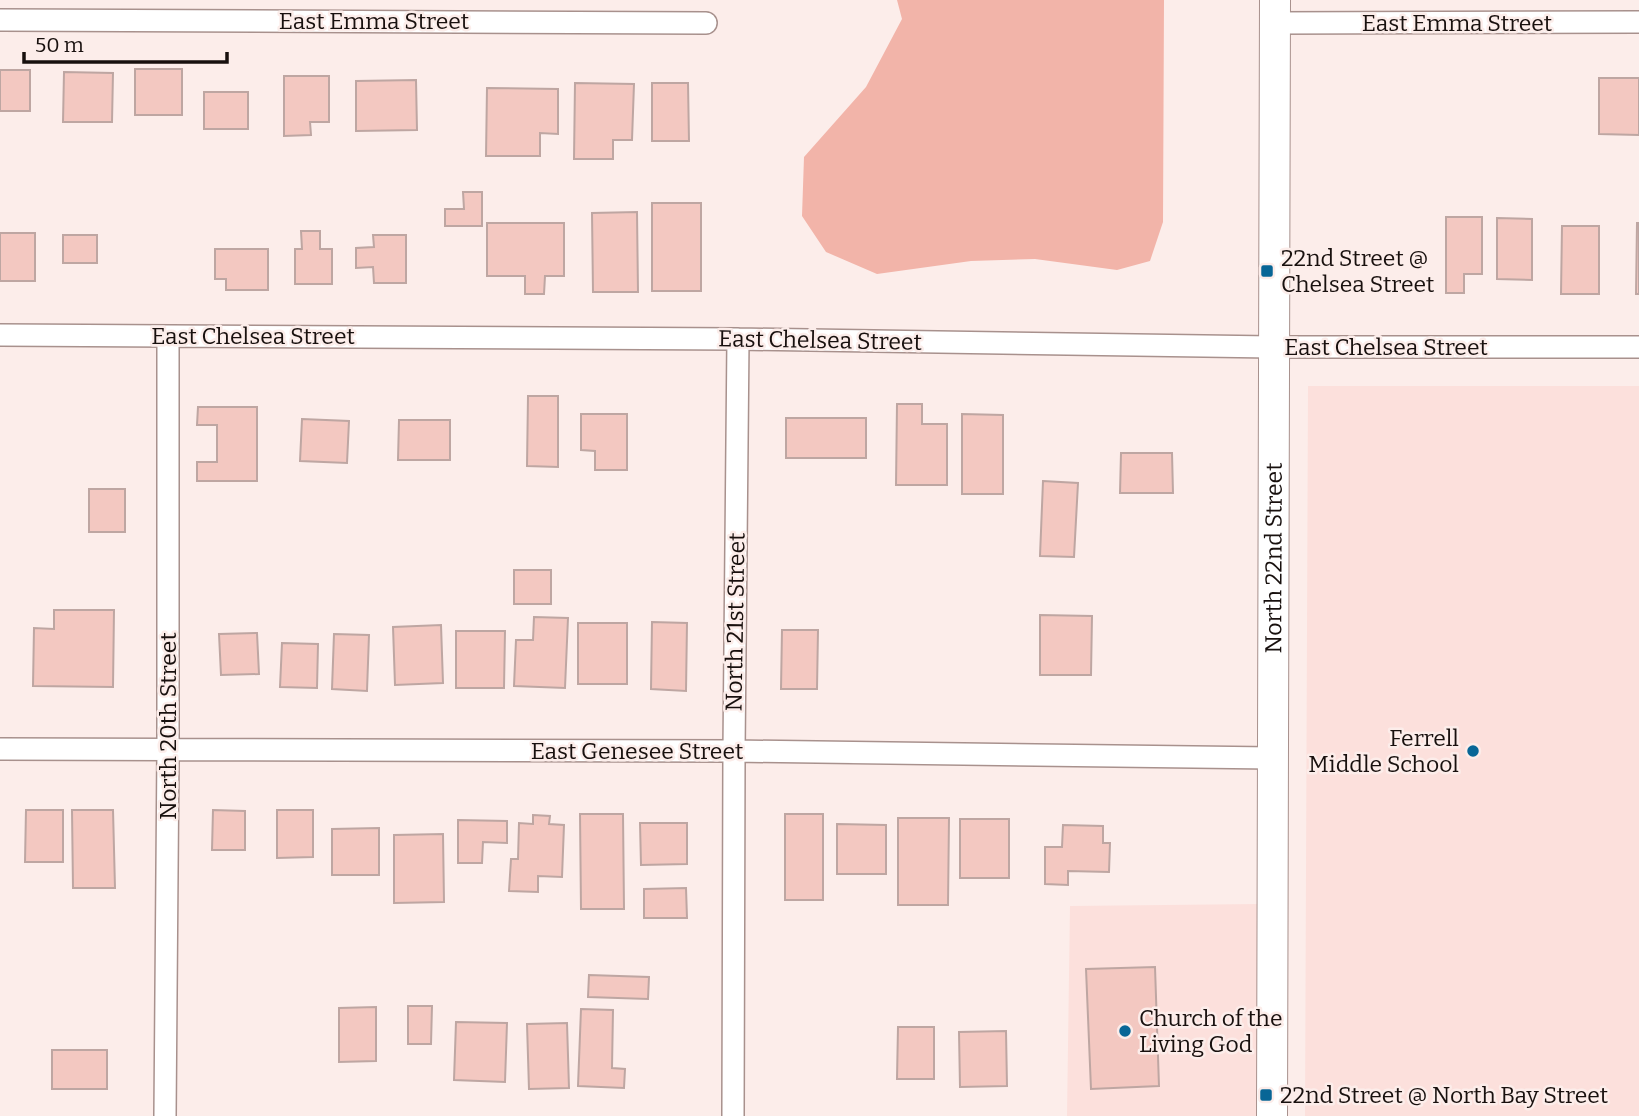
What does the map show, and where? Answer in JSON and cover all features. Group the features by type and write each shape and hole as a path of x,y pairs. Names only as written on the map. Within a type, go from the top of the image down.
{"main road":[{"name":"North 22nd Street","path":"1272,1116 1275,12"}],"street":[{"name":"East Emma Street","path":"0,20 466,10 706,23"},
{"name":"East Emma Street","path":"1275,12 1639,22"},
{"name":"East Chelsea Street","path":"0,335 738,339 1275,347 1639,347"},
{"name":"North 20th Street","path":"165,1116 168,335"},
{"name":"North 21st Street","path":"733,1116 738,339"},
{"name":"East Genesee Street","path":"0,748 734,751 1273,758"}],"shaded area":[{"path":"897,0 1164,0 1163,222 1150,261 1117,270 1035,259 971,261 877,274 826,252 802,216 804,157 866,87 902,19"},
{"name":"Ferrell Middle School","path":"1308,386 1639,386 1639,1116 1305,1116"},
{"path":"1259,904 1258,1116 1067,1116 1070,906"}],"building":[{"path":"135,69 182,69 182,115 135,115"},
{"path":"0,70 30,70 30,111 0,111"},
{"path":"64,72 113,73 112,122 63,122"},
{"path":"284,76 329,76 329,122 310,122 311,135 284,136"},
{"path":"1599,78 1639,78 1639,135 1599,134"},
{"path":"416,80 417,130 356,131 356,81"},
{"path":"575,83 634,84 632,140 613,140 613,159 574,159"},
{"path":"652,83 688,83 689,141 652,141"},
{"path":"487,88 558,89 558,134 540,133 540,156 486,156"},
{"path":"204,92 248,92 248,129 204,129"},
{"path":"463,192 482,192 482,226 445,226 445,209 464,209"},
{"path":"652,203 701,203 701,291 652,291"},
{"path":"637,212 638,292 593,292 592,213"},
{"path":"1446,217 1482,217 1482,274 1464,274 1464,293 1446,293"},
{"path":"1497,218 1532,219 1532,280 1497,279"},
{"path":"487,223 564,223 564,276 545,276 544,294 525,294 525,276 487,276"},
{"path":"1639,223 1639,294 1636,294"},
{"path":"1562,226 1599,226 1599,294 1561,294"},
{"path":"301,231 320,231 320,249 332,249 332,284 295,284 295,249 302,249"},
{"path":"0,233 35,233 35,281 0,281"},
{"path":"63,235 97,235 97,263 63,263"},
{"path":"373,235 406,235 406,283 374,283 373,267 356,268 356,248 374,247"},
{"path":"215,249 268,249 268,290 226,290 226,279 215,279"},
{"path":"528,396 558,396 558,467 527,466"},
{"path":"897,404 922,404 922,424 947,424 947,485 896,485"},
{"path":"198,407 257,407 257,481 197,481 197,462 217,462 217,425 197,425"},
{"path":"581,414 627,414 627,470 595,470 595,451 581,450"},
{"path":"962,414 1003,415 1003,494 962,494"},
{"path":"786,418 866,418 866,458 786,458"},
{"path":"302,419 349,421 347,463 300,461"},
{"path":"399,420 450,420 450,460 398,460"},
{"path":"1121,453 1172,453 1173,493 1120,493"},
{"path":"1043,481 1078,483 1074,557 1040,556"},
{"path":"89,489 125,489 125,532 89,532"},
{"path":"514,570 551,570 551,604 514,604"},
{"path":"54,610 114,610 113,687 33,686 34,628 54,629"},
{"path":"1040,615 1092,616 1091,675 1040,675"},
{"path":"534,617 568,618 565,688 514,686 516,640 533,640"},
{"path":"652,622 687,623 686,691 651,689"},
{"path":"578,623 627,623 627,684 578,684"},
{"path":"441,625 443,683 395,685 393,627"},
{"path":"782,630 818,630 817,689 781,689"},
{"path":"456,631 505,631 504,688 456,688"},
{"path":"257,633 259,674 221,675 219,634"},
{"path":"334,634 369,635 367,691 332,689"},
{"path":"282,643 318,644 317,688 280,687"},
{"path":"26,810 63,810 63,862 25,862"},
{"path":"72,810 113,810 115,888 73,888"},
{"path":"213,810 245,811 245,850 212,850"},
{"path":"277,810 313,810 313,857 277,858"},
{"path":"580,814 623,814 624,909 581,909"},
{"path":"785,814 823,814 823,900 785,900"},
{"path":"533,815 550,816 549,824 564,825 562,877 538,876 538,892 509,891 511,859 518,859 519,823 533,824"},
{"path":"898,818 949,818 948,905 898,905"},
{"path":"960,819 1009,819 1009,878 960,878"},
{"path":"458,820 507,821 507,843 483,842 482,863 458,863"},
{"path":"640,823 687,823 687,864 641,865"},
{"path":"837,824 886,825 886,874 837,874"},
{"path":"1063,825 1103,826 1103,843 1110,843 1109,872 1068,871 1068,885 1045,884 1045,847 1062,847"},
{"path":"379,828 379,875 332,875 332,829"},
{"path":"443,834 444,902 394,903 394,835"},
{"path":"686,888 687,918 644,918 644,889"},
{"path":"1155,967 1159,1086 1091,1089 1086,969"},
{"path":"589,975 649,977 648,999 588,997"},
{"path":"408,1006 432,1006 431,1044 408,1044"},
{"path":"376,1007 376,1061 339,1062 339,1008"},
{"path":"581,1009 613,1010 612,1068 625,1069 624,1088 578,1086"},
{"path":"456,1022 507,1023 505,1082 454,1080"},
{"path":"567,1023 569,1088 529,1089 527,1024"},
{"path":"898,1027 934,1027 934,1079 897,1079"},
{"path":"1006,1031 1007,1086 960,1087 959,1032"},
{"path":"52,1050 107,1050 107,1089 52,1089"}],"place":[{"name":"22nd Street @ Chelsea Street","path":"1267,271"},
{"name":"Ferrell Middle School","path":"1473,751"},
{"name":"Church of the Living God","path":"1125,1031"},
{"name":"22nd Street @ North Bay Street","path":"1266,1095"}]}
